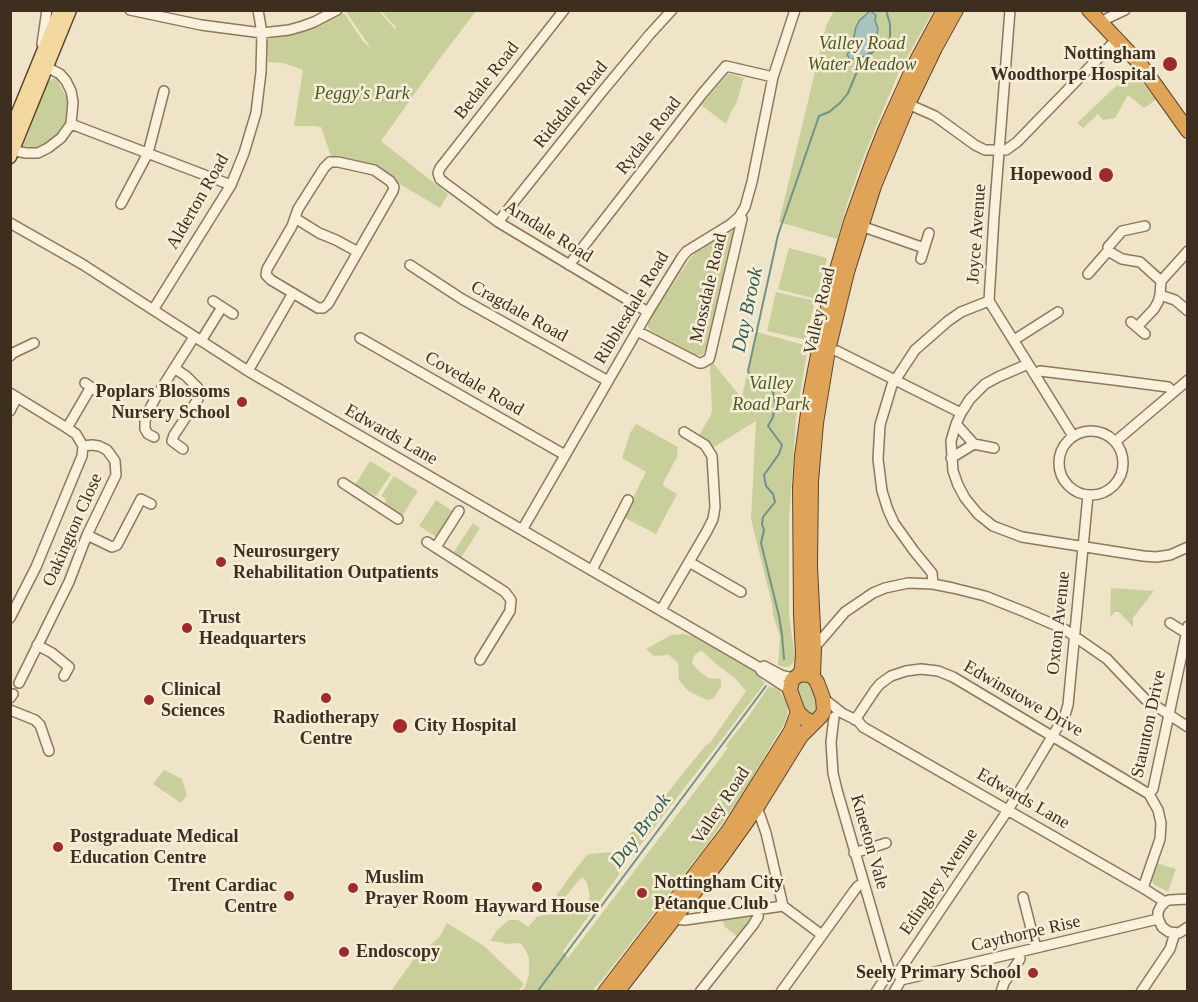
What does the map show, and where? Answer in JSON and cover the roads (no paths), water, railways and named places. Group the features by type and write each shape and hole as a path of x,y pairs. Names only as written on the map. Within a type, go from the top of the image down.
{"highway":[{"name":"Valley Road","path":"903,101 926,44 944,10"},
{"name":"Valley Road","path":"799,680 814,648 810,567 811,481 820,392 856,224 874,158 903,101 956,10"},
{"path":"1089,10 1183,115 1188,131"},
{"name":"Valley Road","path":"799,680 803,654 800,543 802,456 817,355 836,273 856,224"},
{"path":"799,680 817,682 823,698 822,719 804,718 798,712 799,680"},
{"name":"Valley Road","path":"617,992 744,808 791,731 798,712"},
{"name":"Valley Road","path":"605,992 720,859 757,807 801,736 822,719"}],"main road":[{"path":"11,152 60,10"},
{"path":"10,132 70,10"}],"street":[{"path":"11,152 38,153 61,138 71,124 73,102 66,81 60,74 41,70 47,10"},
{"path":"130,10 262,33 303,26 337,10"},
{"name":"Alderton Road","path":"153,310 231,185 244,153 256,113 261,72 262,33 258,10"},
{"name":"Bedale Road","path":"438,173 564,10"},
{"name":"Ridsdale Road","path":"498,222 601,93 672,10"},
{"path":"739,217 745,207 752,182 772,77 795,10"},
{"name":"Joyce Avenue","path":"1010,10 989,301 1073,436"},
{"path":"1102,24 1108,18 1125,10"},
{"path":"903,101 935,116 985,150 1006,150 1017,142 1117,39"},
{"name":"Rydale Road","path":"569,265 726,66 772,77"},
{"path":"121,204 147,153 164,91"},
{"path":"71,124 231,185"},
{"path":"330,162 374,170 390,181 393,187 393,191 358,252 328,304 323,308 318,308 266,275 267,269 292,226 298,209 321,171 330,162"},
{"name":"Arndale Road","path":"438,173 440,179 498,222 648,312"},
{"name":"Ribblesdale Road","path":"522,530 648,312 687,251 739,217"},
{"name":"Mossdale Road","path":"637,331 699,363 709,359 742,219 739,217"},
{"path":"295,219 358,252"},
{"name":"Edwards Lane","path":"10,222 82,264 249,371 760,668 761,671 799,680"},
{"path":"856,224 924,248"},
{"path":"1088,274 1122,231 1145,226"},
{"path":"921,259 929,233"},
{"path":"1108,251 1122,259 1140,262 1161,281"},
{"name":"Cragdale Road","path":"422,258 413,267 462,299 608,381"},
{"path":"1145,334 1134,324 1154,309 1160,295 1161,281 1185,258"},
{"path":"249,371 293,293"},
{"path":"1160,295 1175,300 1188,311"},
{"path":"213,301 233,314"},
{"path":"933,584 932,573 894,523 882,491 878,459 880,425 891,385 915,350 961,312 989,301"},
{"path":"154,437 141,429 156,397 174,368 222,307"},
{"path":"1014,340 1058,312"},
{"name":"Covedale Road","path":"366,338 565,455"},
{"path":"10,356 13,353 30,349"},
{"path":"828,350 837,351 961,413"},
{"path":"1028,364 985,384 970,399 961,413 951,441 951,458 953,471 965,498 993,526 1022,537 1156,557 1186,552"},
{"path":"174,368 198,388 199,394 172,441 183,449"},
{"path":"1035,374 1041,371 1125,381 1168,387 1173,392"},
{"path":"1116,441 1173,392 1185,385"},
{"path":"67,428 91,387"},
{"path":"10,411 14,395 76,434 83,446 82,456 36,567 10,618"},
{"path":"956,424 974,444 994,448"},
{"path":"1095,430 1116,441 1124,459 1123,469 1120,478 1106,492 1097,495 1080,494 1066,484 1062,478 1059,469 1061,450 1073,436 1080,432 1095,430"},
{"path":"661,610 713,519 715,507 712,456 705,445 687,438"},
{"name":"Oakington Close","path":"19,682 69,582 87,535 116,475 115,461 107,450 92,444 83,446"},
{"path":"951,458 974,444"},
{"path":"343,483 379,502 398,519"},
{"name":"Oxton Avenue","path":"1008,810 1065,715 1068,705 1088,495"},
{"path":"87,535 112,547 117,545 141,499 151,504"},
{"path":"592,570 628,500"},
{"path":"436,548 459,511"},
{"path":"427,542 505,592 511,600 510,611 480,660"},
{"path":"689,562 736,592"},
{"path":"814,648 845,612 873,593 908,583 933,584 985,596 1064,629 1107,659 1145,699 1188,727"},
{"name":"Staunton Drive","path":"1143,888 1160,838 1161,823 1158,810 1149,794 1153,789 1187,629 1170,623"},
{"path":"37,645 69,666 64,676"},
{"name":"Edwinstowe Drive","path":"859,723 869,698 880,684 891,676 906,670 938,671 953,676 1149,794"},
{"name":"Edwards Lane","path":"823,698 842,713 1165,902"},
{"path":"10,710 35,720 40,725 49,751"},
{"name":"Edwards Lane","path":"822,719 842,718 855,726 859,723"},
{"name":"Kneeton Vale","path":"822,719 831,742 833,773 854,853 896,975"},
{"path":"757,807 766,833 783,906 822,935"},
{"name":"Edingley Avenue","path":"894,992 896,975 1008,810"},
{"path":"854,853 886,843"},
{"path":"781,992 854,891 858,886 864,884"},
{"path":"1023,897 1035,948"},
{"path":"1188,905 1183,899 1169,900 1161,906 1158,912 1158,919 1166,930 1175,933 1188,927"},
{"path":"669,916 685,920 783,906"},
{"path":"699,992 753,925 758,917 758,910"},
{"name":"Caythorpe Rise","path":"896,975 1019,953 1158,919"},
{"path":"1141,992 1170,949 1175,933"},
{"path":"1001,992 1004,983 1020,959 1019,953"},
{"name":"Edingley Avenue","path":"876,992 886,976 896,975"}],"water":[{"path":"870,11 876,15 878,29 875,45 871,52 863,57 850,59 847,55 848,46 853,41 859,21"}],"waterway":[{"name":"Day Brook","path":"784,659 779,616 761,543 764,530 763,517 775,502 773,494 766,486 764,475 779,454 782,445 768,426 773,417 775,403 773,392 752,378 748,371 778,235 819,116 829,112 840,103 848,93 861,62 890,38 890,24 886,10"},
{"name":"Day Brook","path":"537,992 766,686"}],"place":[{"name":"Nottingham Woodthorpe Hospital","path":"1170,64"},
{"name":"Hopewood","path":"1106,175"},
{"name":"Poplars Blossoms Nursery School","path":"242,402"},
{"name":"Neurosurgery Rehabilitation Outpatients","path":"221,562"},
{"name":"Trust Headquarters","path":"187,628"},
{"name":"Radiotherapy Centre","path":"326,698"},
{"name":"Clinical Sciences","path":"149,700"},
{"name":"City Hospital","path":"400,726"},
{"name":"Postgraduate Medical Education Centre","path":"58,847"},
{"name":"Hayward House","path":"537,887"},
{"name":"Muslim Prayer Room","path":"353,888"},
{"name":"Nottingham City Pétanque Club","path":"642,893"},
{"name":"Trent Cardiac Centre","path":"289,896"},
{"name":"Endoscopy","path":"344,952"},
{"name":"Seely Primary School","path":"1033,973"}],"park label":[{"name":"Valley Road Water Meadow","path":"862,54"},
{"name":"Peggy's Park","path":"362,94"},
{"name":"Valley Road Park","path":"771,394"}]}
